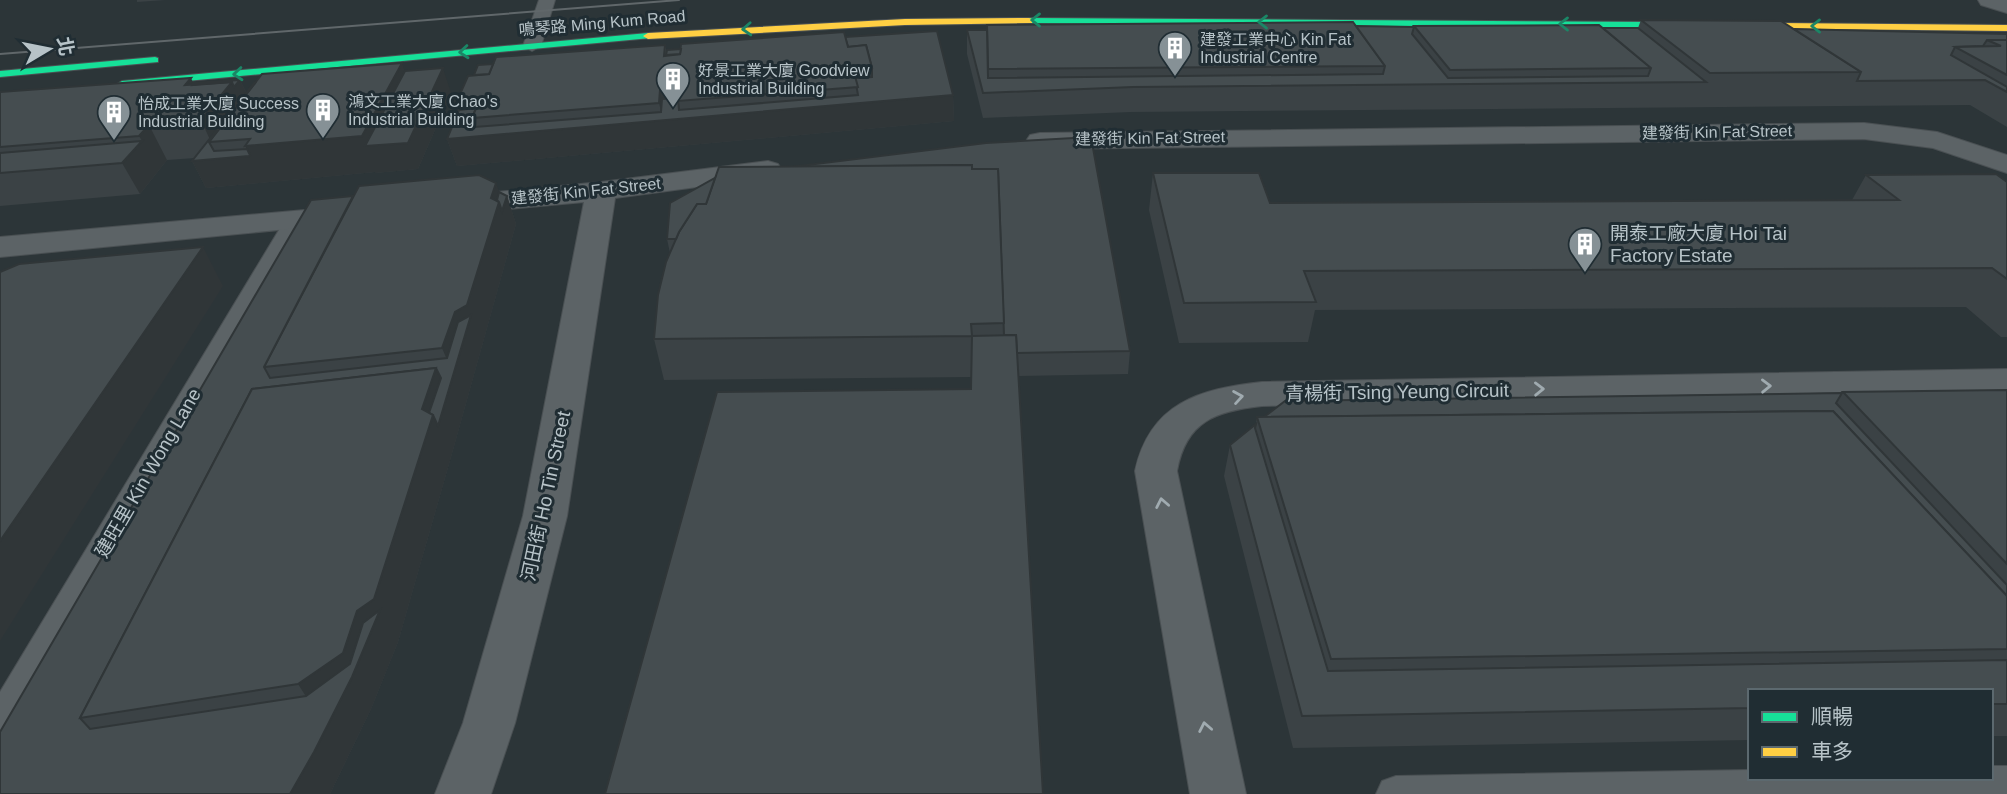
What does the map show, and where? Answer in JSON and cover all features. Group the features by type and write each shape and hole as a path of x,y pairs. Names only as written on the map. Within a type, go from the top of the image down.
{"main road":[{"name":"鳴琴路 Ming Kum Road","path":"109,86 532,46 815,26 995,20 1885,27 1999,10"},
{"path":"1885,27 2007,42"},
{"path":"0,74 170,59"}],"street":[{"name":"建發街 Kin Fat Street","path":"1016,142 1126,138 1864,131 1937,140 2007,163"},
{"name":"建發街 Kin Fat Street","path":"421,208 601,191 790,168"},
{"name":"河田街 Ho Tin Street","path":"463,794 489,723 545,516 601,191"},
{"path":"3,249 379,212"},
{"name":"青楊街 Tsing Yeung Circuit","path":"1218,794 1156,471 1158,454 1165,437 1176,423 1194,411 1237,396 1262,394 2007,381"}],"lane":[{"path":"532,46 547,0"},
{"name":"建旺里 Kin Wong Lane","path":"0,726 296,220"},
{"path":"1396,794 2007,784"}],"building":[{"path":"1641,20 1781,21 1861,72 1710,73"},
{"path":"1353,22 1385,66 988,69 987,25"},
{"path":"1599,25 1651,68 1450,70 1414,26"},
{"path":"1356,26 1414,27 1412,34 1448,78 1648,76 1651,68 1603,28 1638,28 1706,82 1133,87 983,93 967,30 987,30 988,78 1383,74 1385,66"},
{"path":"1794,29 2007,34 2007,40 1987,40 1983,46 1955,47 1951,55 2007,87 2007,92 1985,80 1857,81 1861,72"},
{"path":"937,31 953,95 447,139 459,110 476,108 472,118 475,127 661,112 662,99 678,98 679,110 858,95 855,78 872,77 872,68 866,45 848,47 845,37"},
{"path":"844,32 848,47 866,45 872,68 853,69 858,87 678,101 679,89 660,90 659,103 472,118 480,99 457,101 468,76 489,74 496,57 665,45 664,56 680,54 681,44"},
{"path":"1987,40 2007,40 2007,75 1955,47 2001,46"},
{"path":"681,49 680,54 666,55 667,50"},
{"path":"402,63 362,136 245,146 250,139 209,142 262,74"},
{"path":"493,64 489,74 474,75 478,65"},
{"path":"443,68 408,143 365,146 405,71"},
{"path":"191,78 185,85 232,82 200,121 149,125 139,136 0,147 0,92"},
{"path":"240,80 234,87 232,82 192,85 193,83"},
{"path":"256,82 209,142 214,151 247,149 250,155 192,161 254,83"},
{"path":"1091,137 1130,351 1017,353 1016,335 1004,335 998,169 972,169 972,165 791,167 986,143"},
{"path":"142,141 122,163 0,173 0,153"},
{"path":"972,165 972,169 998,169 1004,323 971,324 972,336 654,339 658,295 666,262 679,232 697,204 706,204 719,167"},
{"path":"1153,173 1259,173 1270,203 1899,200 1866,175 1996,174 2007,182 2007,279 1992,268 1304,271 1316,302 1184,303"},
{"path":"479,175 496,183 491,198 499,202 467,305 455,312 442,348 264,367 359,186"},
{"path":"715,178 706,204 697,204 676,239 667,239 670,203"},
{"path":"499,192 507,196 502,211 497,200"},
{"path":"353,196 264,367 270,378 447,358 458,322 471,315 438,426 433,415 429,413 441,378 436,368 252,389 80,718 90,729 306,696 350,664 363,623 380,610 352,677 290,794 0,794 0,732 311,200"},
{"path":"203,247 0,541 0,272 19,264"},
{"path":"1016,335 1043,794 605,794 717,392 971,389 972,336"},
{"path":"436,368 422,409 433,415 374,599 357,611 343,653 298,684 80,718 252,389"},
{"path":"2007,390 2007,564 1843,392"},
{"path":"1842,393 1836,403 2007,585 2007,596 1833,411 1264,417 1285,401"},
{"path":"1833,411 2007,596 2007,649 1331,659 1257,417"},
{"path":"1256,424 1328,671 2007,660 2007,704 1993,704 1993,689 1748,689 1748,708 1302,716 1230,445"}],"tram line":[{"path":"0,54 679,0"}],"traffic: fast":[{"path":"1029,21 1657,25"},
{"path":"122,84 648,36"},
{"path":"0,74 155,60"}],"traffic: slow":[{"path":"648,36 905,22 1029,21"},
{"path":"1657,25 2007,28"}],"place":[{"name":"建發工業中心 Kin Fat Industrial Centre","path":"1175,78"},
{"name":"好景工業大廈 Goodview Industrial Building","path":"673,109"},
{"name":"鴻文工業大廈 Chao's Industrial Building","path":"323,140"},
{"name":"怡成工業大廈 Success Industrial Building","path":"114,142"},
{"name":"開泰工廠大廈 Hoi Tai Factory Estate","path":"1585,274"}]}
